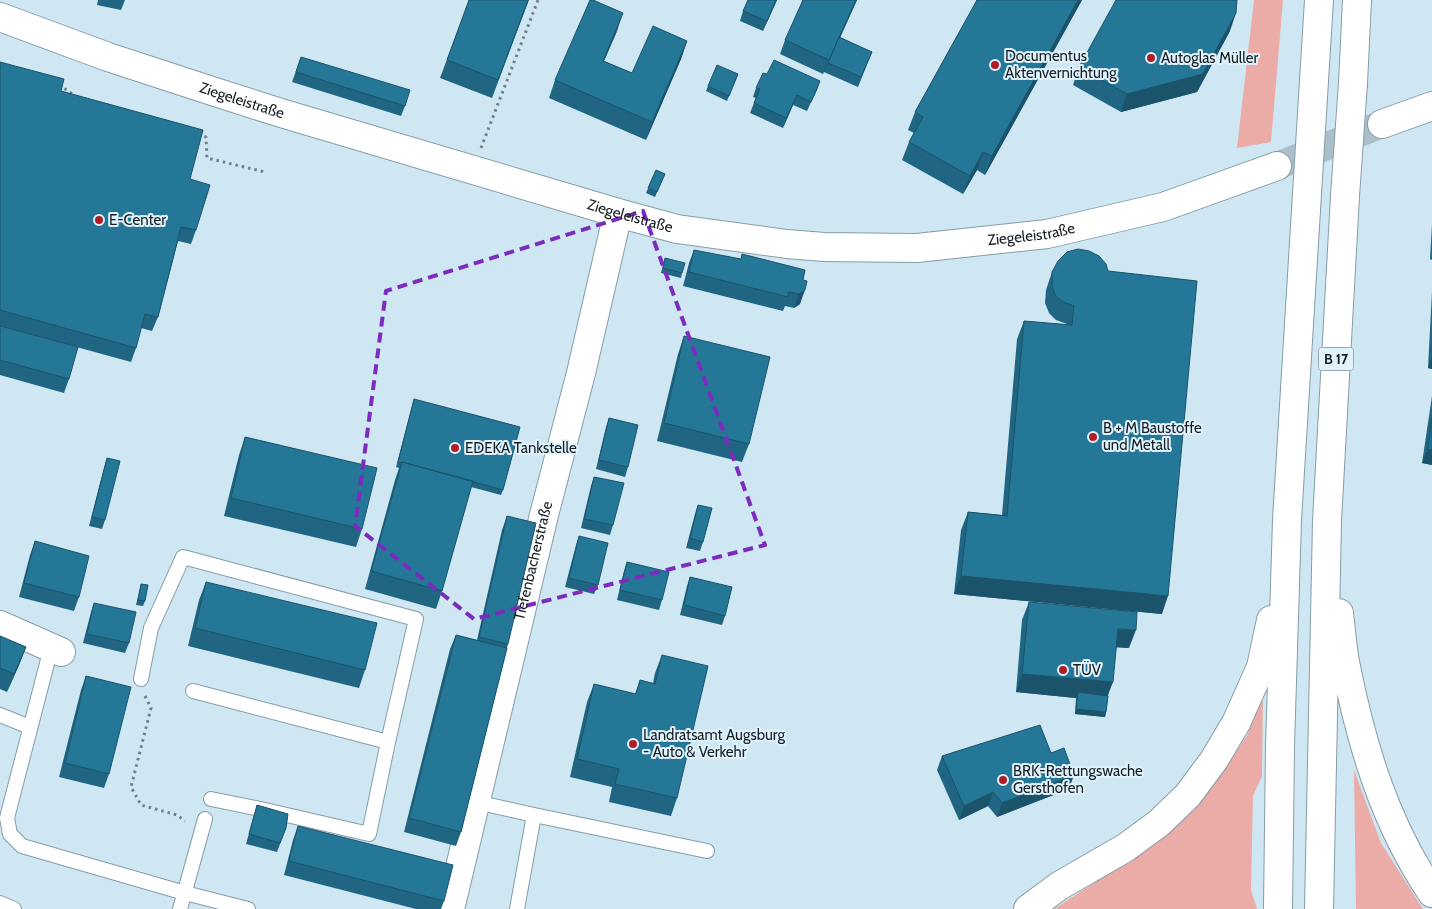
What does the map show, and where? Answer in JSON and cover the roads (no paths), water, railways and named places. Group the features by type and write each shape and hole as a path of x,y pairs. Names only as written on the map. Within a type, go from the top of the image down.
{"main road":[{"name":"B 17","path":"1287,520 1319,0"},
{"name":"B 17","path":"1327,521 1357,0"},
{"name":"Ziegeleistraße","path":"0,17 108,57 281,113 618,213 677,229 787,244 852,248 917,248 1047,234 1163,207 1277,166"},
{"path":"1382,124 1432,106"},
{"name":"Tiefenbacherstraße","path":"450,909 544,515 581,373 618,213"},
{"path":"1028,909 1059,886 1125,848 1159,823 1188,795 1214,760 1236,723 1261,667 1270,631 1287,520"},
{"path":"1278,909 1280,746 1287,520"},
{"path":"1327,521 1345,661 1368,759 1393,825 1432,894"},
{"path":"1319,909 1327,521"},
{"path":"0,625 56,650"}],"lane":[{"path":"142,686 151,628 183,557 416,619 369,834 211,799"},
{"path":"56,650 30,727 7,818 5,834 22,846 185,893 248,909"},
{"path":"194,691 388,742"},
{"path":"0,715 30,727"},
{"path":"476,802 707,850"},
{"path":"517,909 534,815"},
{"path":"180,909 206,818"},
{"path":"0,903 14,909"}],"tunnel":[{"path":"1277,166 1382,124"}],"place":[{"name":"Autoglas Müller","path":"1151,58"},
{"name":"Documentus Aktenvernichtung","path":"995,65"},
{"name":"E-Center","path":"99,220"},
{"name":"B + M Baustoffe und Metall","path":"1093,437"},
{"name":"EDEKA Tankstelle","path":"455,448"},
{"name":"TÜV","path":"1063,670"},
{"name":"Landratsamt Augsburg - Auto & Verkehr","path":"633,744"},
{"name":"BRK-Rettungswache Gersthofen","path":"1003,780"}]}
